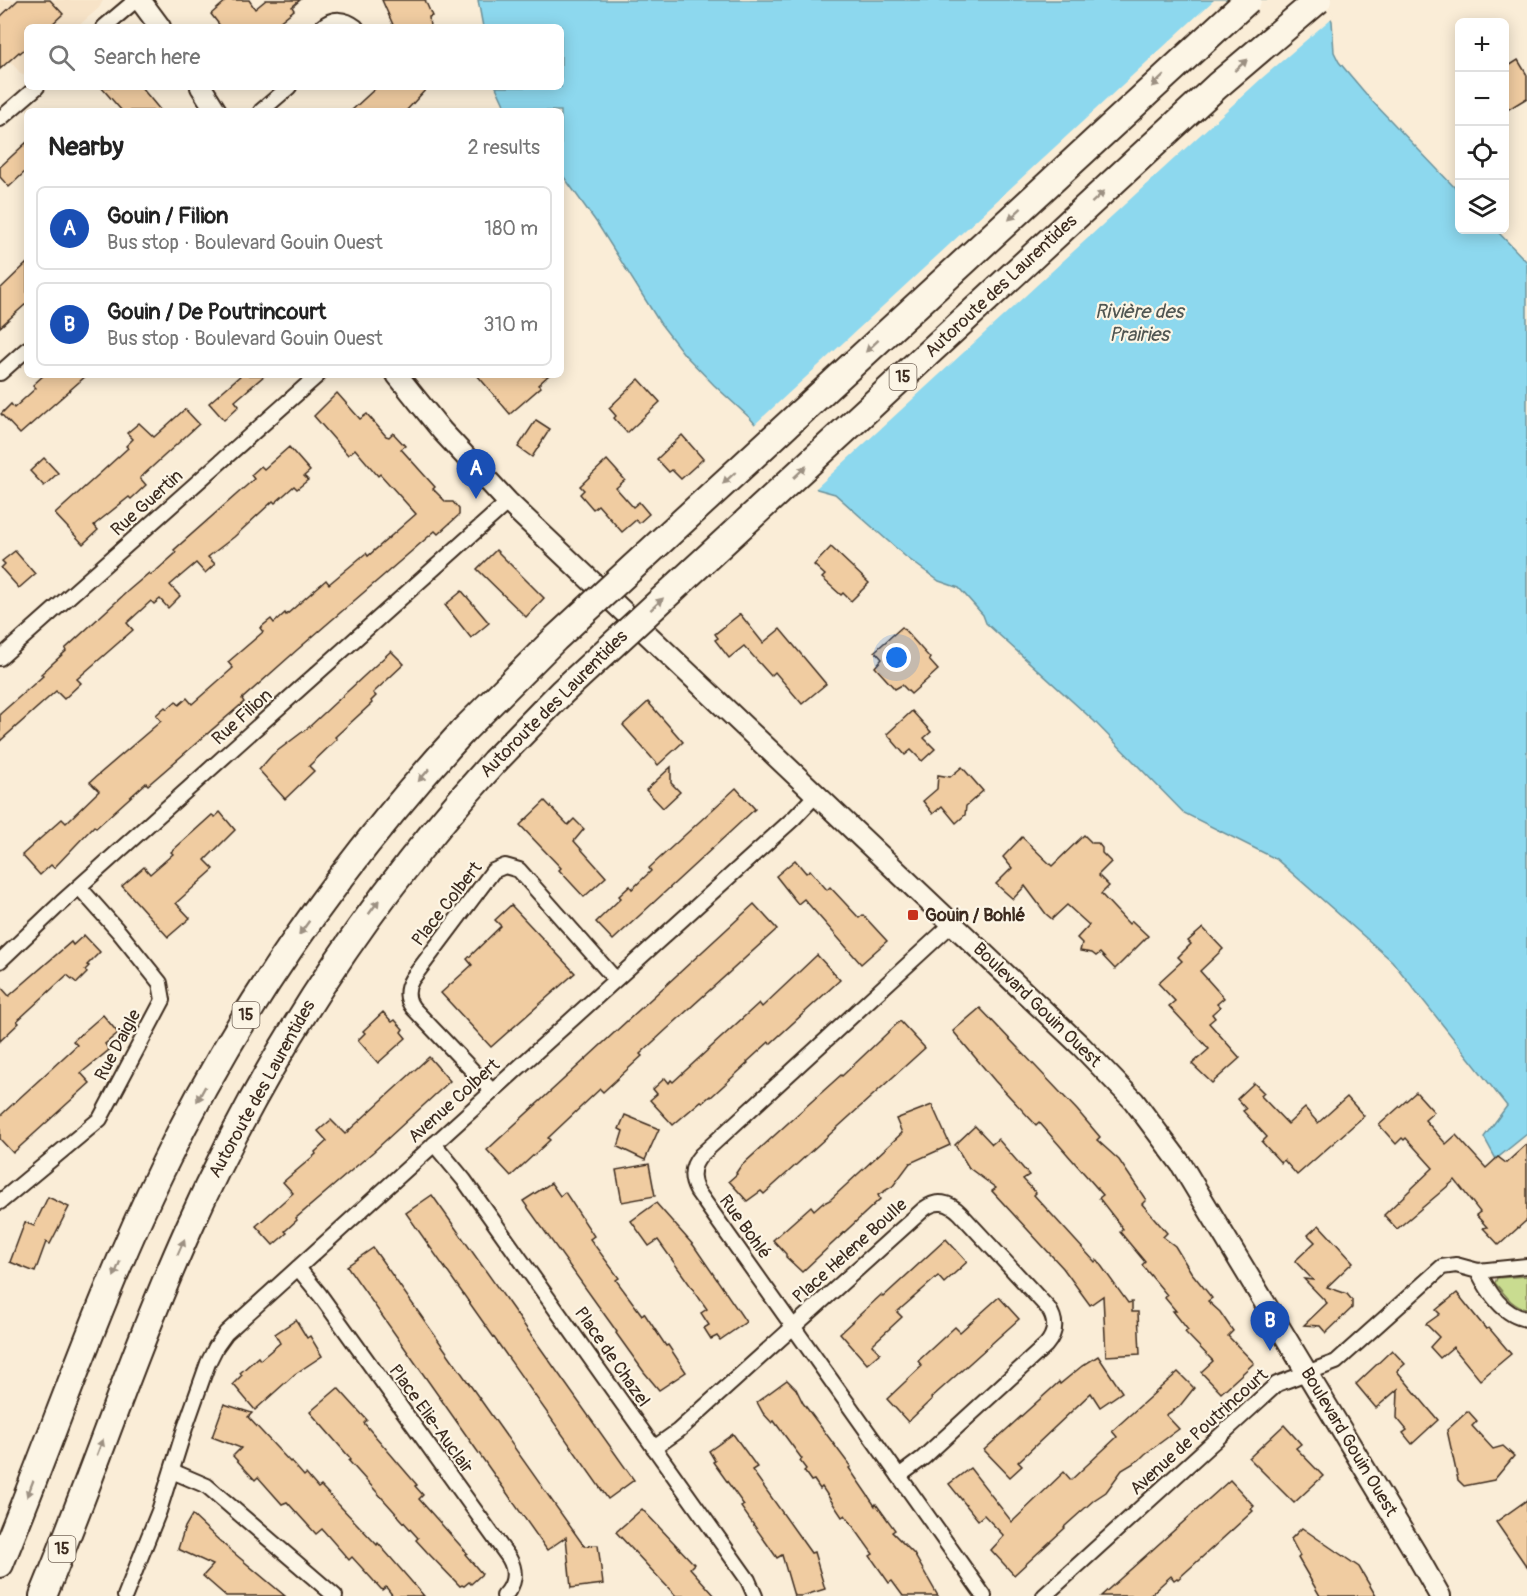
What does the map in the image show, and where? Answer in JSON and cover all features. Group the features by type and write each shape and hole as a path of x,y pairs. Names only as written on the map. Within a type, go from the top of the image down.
{"highway":[{"name":"15","path":"0,1564 137,1224 162,1169 205,1087 248,1013 298,937 397,807 463,731 562,632 1248,0"},
{"name":"Autoroute des Laurentides","path":"43,1596 168,1277 215,1173 253,1099 303,1013 356,932 434,831 494,762 562,692 1217,86 1318,0"},
{"path":"51,1596 80,1502"}],"street":[{"path":"108,24 138,0 158,24"},
{"path":"326,24 330,21 342,20 352,24"},
{"path":"0,119 33,90"},
{"path":"203,90 214,108"},
{"path":"264,108 286,90"},
{"path":"0,373 24,352"},
{"name":"Rue Guertin","path":"0,657 315,378"},
{"name":"Boulevard Gouin Ouest","path":"399,378 442,431 508,502 1088,1053 1147,1118 1180,1164 1440,1596"},
{"name":"Rue Filion","path":"0,961 79,887 508,502"},
{"name":"Avenue Colbert","path":"125,1596 159,1511 185,1428 216,1347 232,1327 794,818 816,795"},
{"name":"Place Colbert","path":"492,1091 413,1008 407,992 412,979 493,871 505,866 519,870 615,979"},
{"name":"Rue Daigle","path":"0,1202 100,1119 163,1000 160,983 79,887"},
{"name":"Rue Bohlé","path":"952,924 701,1155 693,1168 692,1177 697,1191 984,1596"},
{"name":"Place de Chazel","path":"434,1144 464,1180 748,1580 755,1596"},
{"name":"Place Helene Boulle","path":"654,1448 678,1431 924,1209 941,1202 955,1207 1051,1312 1055,1327 1046,1345 923,1458 899,1476"},
{"name":"Avenue de Poutrincourt","path":"1044,1596 1277,1384 1336,1362 1442,1267 1456,1265 1478,1271 1527,1266"},
{"name":"Place Elie-Auclair","path":"298,1268 320,1295 509,1558 514,1567 514,1577 512,1587 504,1596"},
{"path":"1478,1271 1486,1287 1506,1310 1518,1318 1527,1319"},
{"path":"172,1471 200,1482 213,1491 335,1596"}],"shaded area":[{"path":"0,0 103,0 99,8 80,24 24,24 24,73 22,75 0,49"}],"green space":[{"path":"1527,1276 1527,1309 1513,1303 1495,1283 1497,1278"}],"water":[{"name":"Rivière des Prairies","path":"478,0 1323,0 1332,21 1334,52 1339,62 1372,101 1455,188 1455,234 1500,234 1527,262 1527,1134 1496,1159 1484,1137 1507,1106 1392,961 1276,859 1184,813 1094,721 986,623 983,615 959,588 939,581 906,557 835,494 817,489 776,449 750,418 684,354 660,323 597,223 564,177 564,108 506,108 497,90 564,90 564,24 482,24"}],"pier":[{"path":"1214,0 1326,0 1333,17 1262,78 814,490 774,451 753,426"}],"building":[{"path":"18,0 50,0 63,14 52,24 24,24 24,50 0,69 0,17"},
{"path":"227,0 249,0 255,9 266,0 300,0 292,7 294,10 277,24 219,24 211,14"},
{"path":"382,0 425,0 432,16 429,17 430,24 393,24"},
{"path":"1518,60 1527,75 1527,98 1509,109 1509,72 1509,66"},
{"path":"104,90 144,90 158,108 119,108"},
{"path":"374,90 425,90 409,108 354,108"},
{"path":"24,145 24,173 9,187 0,177 0,167"},
{"path":"24,266 24,306 0,327 0,289"},
{"path":"41,378 84,378 20,434 1,414 11,404 14,408 36,388 33,385"},
{"path":"238,378 262,378 235,401 239,406 224,420 209,403"},
{"path":"480,378 546,378 538,385 541,387 510,414"},
{"path":"639,379 660,402 627,433 609,408"},
{"path":"337,393 360,419 367,414 386,436 389,437 393,433 405,446 401,449 435,487 433,489 446,502 453,502 459,509 459,515 438,534 435,531 297,650 242,699 244,702 148,785 146,783 96,828 94,826 54,868 51,865 40,875 22,855 62,819 66,823 99,791 90,782 161,721 156,715 176,701 179,705 187,698 192,704 233,668 228,662 263,632 260,628 271,619 274,623 285,613 286,615 326,580 329,584 366,553 368,556 416,514 355,449 348,455 314,416"},
{"path":"185,409 199,424 140,478 146,485 131,499 129,497 94,525 98,530 83,544 55,514 128,448 126,446 133,439 127,433 139,423 154,437"},
{"path":"536,420 550,429 532,457 518,447"},
{"path":"682,435 703,459 681,479 672,470 669,472 657,459"},
{"path":"289,447 310,471 304,476 308,480 297,489 294,486 275,503 273,501 234,537 208,557 215,564 205,573 196,563 170,585 180,596 168,608 160,599 154,604 151,601 127,623 133,630 77,679 81,683 64,699 56,691 0,741 0,714 43,676 41,674 66,651 65,649 129,590 176,553 174,550 254,479 251,475 261,466 264,469"},
{"path":"44,458 58,473 44,486 30,471"},
{"path":"607,460 625,480 616,488 633,507 639,502 649,514 639,523 636,520 622,532 598,505 593,509 580,494 584,490 580,486"},
{"path":"831,547 869,583 851,601 822,578 825,575 814,565"},
{"path":"496,550 544,598 526,617 477,569"},
{"path":"15,551 35,574 19,588 1,568 5,564 2,561"},
{"path":"462,591 489,623 471,638 445,605"},
{"path":"740,614 763,643 780,629 826,684 802,704 775,672 771,676 744,646 729,658 715,640 718,638 715,634"},
{"path":"902,627 938,670 911,694 902,685 895,689 875,667 882,659 875,651"},
{"path":"391,651 404,664 373,693 376,696 371,701 372,703 335,737 337,739 309,766 314,771 285,799 259,770 272,755 309,727"},
{"path":"648,702 683,742 658,765 623,725"},
{"path":"912,711 931,732 924,738 935,749 922,761 911,750 905,755 887,734"},
{"path":"671,767 671,783 680,792 663,808 646,790"},
{"path":"962,767 983,791 966,806 965,815 956,823 942,806 933,814 923,801 937,789 938,775 950,777"},
{"path":"736,788 755,809 613,940 596,922 621,898 619,896 630,886 632,889 651,871 649,868"},
{"path":"545,801 568,825 574,819 584,829 574,841 606,877 584,897 559,870 561,868 520,825"},
{"path":"220,812 235,830 205,860 214,869 176,903 190,918 168,937 122,886 144,867 150,874 212,815 215,817"},
{"path":"1084,835 1092,843 1098,843 1102,848 1102,853 1111,862 1098,875 1109,886 1101,894 1129,924 1132,921 1148,936 1115,969 1100,953 1096,956 1080,951 1082,943 1077,938 1089,925 1067,905 1052,919 1025,886 1013,899 996,884 1012,868 1003,857 1022,837 1052,866"},
{"path":"795,860 806,873 810,870 827,890 830,887 859,918 863,915 887,941 861,964 804,899 798,904 776,876"},
{"path":"754,904 777,929 640,1054 642,1056 603,1092 600,1089 511,1176 487,1150"},
{"path":"511,905 575,973 491,1047 441,993 472,965 467,959 501,926 495,920"},
{"path":"1203,928 1223,949 1200,971 1224,998 1217,1004 1220,1007 1212,1014 1215,1018 1209,1023 1240,1058 1212,1083 1192,1064 1209,1049 1169,1006 1175,1001 1158,983 1182,961 1178,957 1191,944 1188,941"},
{"path":"84,935 100,952 87,965 89,966 85,970 87,973 77,983 67,975 17,1021 19,1023 0,1041 0,986 9,996 71,942 73,945"},
{"path":"817,955 840,980 711,1097 701,1101 673,1125 650,1100 657,1094 653,1089 665,1078 669,1083 671,1080 673,1082 759,1003 762,1007"},
{"path":"980,1008 1077,1110 1100,1137 1097,1140 1119,1160 1146,1200 1142,1204 1167,1233 1163,1237 1175,1246 1191,1272 1212,1298 1208,1301 1220,1312 1233,1331 1228,1336 1254,1363 1221,1393 1201,1372 1213,1361 1185,1332 1188,1330 1165,1298 1167,1295 1142,1265 1145,1262 1120,1232 1123,1229 1099,1198 1103,1195 1039,1122 1036,1125 995,1081 953,1031"},
{"path":"383,1012 403,1029 401,1032 406,1038 378,1063 358,1040 365,1033 363,1031"},
{"path":"103,1015 118,1033 105,1044 109,1050 81,1073 90,1083 13,1153 0,1139 0,1116 77,1045 73,1041"},
{"path":"900,1021 925,1048 764,1194 761,1191 747,1201 729,1181 737,1174 740,1167"},
{"path":"429,1057 450,1081 373,1152 296,1218 297,1220 285,1231 287,1233 273,1245 256,1226 293,1193 283,1182 316,1154 315,1152 327,1141 318,1131 331,1120 345,1134"},
{"path":"1254,1083 1264,1093 1261,1096 1288,1124 1305,1108 1318,1123 1347,1097 1364,1116 1297,1175 1284,1160 1281,1163 1262,1142 1267,1137 1243,1111 1246,1109 1237,1099"},
{"path":"1416,1092 1434,1112 1425,1120 1446,1144 1456,1135 1486,1168 1498,1157 1506,1163 1527,1144 1527,1220 1499,1245 1483,1228 1487,1227 1476,1215 1480,1212 1455,1180 1397,1229 1384,1215 1433,1168 1406,1138 1404,1140 1402,1138 1396,1144 1379,1125"},
{"path":"932,1105 950,1145 910,1163 893,1186 878,1195 880,1199 802,1272 773,1240 811,1206 814,1210 823,1202 830,1200 902,1133 896,1119"},
{"path":"625,1115 659,1129 645,1160 618,1147 623,1131 619,1129"},
{"path":"975,1126 992,1144 998,1139 1029,1175 1023,1179 1036,1193 1034,1195 1095,1262 1097,1260 1128,1303 1132,1302 1132,1312 1138,1312 1140,1354 1106,1356 1103,1296 1090,1305 1063,1268 992,1191 996,1188 969,1168 955,1145"},
{"path":"649,1164 655,1196 622,1202 616,1170"},
{"path":"551,1183 560,1196 565,1192 594,1236 590,1239 619,1278 616,1280 642,1315 644,1313 686,1372 659,1390 523,1201"},
{"path":"432,1195 634,1480 608,1499 406,1213"},
{"path":"48,1197 69,1207 50,1244 46,1242 35,1272 10,1262 25,1222 34,1226"},
{"path":"656,1203 694,1246 746,1322 720,1340 717,1336 711,1339 704,1328 709,1325 701,1313 707,1309 658,1240 649,1246 631,1221"},
{"path":"1319,1225 1353,1262 1327,1287 1347,1294 1352,1300 1352,1308 1326,1333 1320,1326 1304,1325 1327,1303 1304,1279 1313,1280 1295,1261 1315,1242 1308,1235"},
{"path":"946,1239 967,1262 944,1283 938,1276 897,1312 902,1317 872,1345 880,1353 867,1364 840,1333"},
{"path":"373,1248 584,1546 598,1545 603,1584 571,1588 566,1537 547,1550 347,1266"},
{"path":"1457,1293 1486,1329 1489,1328 1511,1354 1480,1380 1453,1347 1440,1358 1430,1347 1439,1337 1426,1324 1440,1314 1436,1310"},
{"path":"999,1297 1019,1319 931,1398 908,1422 887,1399 922,1366 918,1361 955,1327 960,1332"},
{"path":"296,1320 307,1338 310,1336 322,1356 295,1374 255,1410 233,1384 242,1375 240,1373 258,1357 260,1360 280,1343 275,1334"},
{"path":"1392,1350 1405,1364 1397,1371 1438,1420 1412,1444 1403,1433 1407,1430 1397,1418 1398,1389 1376,1408 1356,1384"},
{"path":"1098,1356 1122,1392 1100,1407 1091,1393 1018,1462 1022,1466 1010,1477 984,1450 1059,1382 1060,1384"},
{"path":"1178,1372 1194,1388 1179,1407 1166,1415 1179,1429 1139,1460 1122,1470 1106,1492 1064,1527 1014,1575 991,1550 1004,1536 984,1515 978,1520 949,1484 970,1468 1012,1522 1064,1472 1071,1480 1117,1437 1112,1431"},
{"path":"787,1380 796,1389 803,1403 851,1467 849,1468 875,1506 876,1504 895,1530 892,1532 914,1554 938,1596 903,1596 892,1581 889,1583 870,1556 873,1554 845,1515 842,1517 822,1487 820,1489 814,1480 811,1481 804,1471 806,1469 800,1461 802,1459 774,1421 772,1423 763,1413 757,1402"},
{"path":"338,1388 367,1420 364,1423 417,1485 415,1486 423,1495 419,1499 467,1553 465,1554 482,1574 471,1584 469,1582 460,1586 427,1552 416,1540 418,1538 349,1461 351,1459 310,1412"},
{"path":"224,1404 252,1413 248,1417 290,1462 304,1476 306,1474 318,1488 321,1486 377,1545 378,1543 424,1596 393,1596 386,1587 382,1590 352,1557 349,1560 322,1529 316,1534 287,1502 282,1504 258,1477 255,1480 233,1456 241,1448 212,1437"},
{"path":"1468,1411 1477,1421 1472,1426 1493,1449 1503,1446 1514,1456 1494,1480 1464,1486 1458,1480 1447,1430"},
{"path":"1284,1425 1301,1444 1296,1448 1323,1476 1294,1503 1249,1458"},
{"path":"733,1434 757,1467 752,1470 811,1553 814,1552 825,1589 794,1596 782,1555 777,1558 741,1507 744,1505 713,1462 715,1461 709,1451"},
{"path":"1230,1480 1254,1506 1251,1509 1253,1511 1178,1579 1174,1580 1171,1576 1149,1596 1101,1596"},
{"path":"1527,1500 1527,1567 1496,1522"},
{"path":"642,1509 694,1564 690,1568 715,1596 676,1596 616,1532"},
{"path":"192,1515 285,1596 226,1596 203,1576 213,1565 178,1549 185,1527"},
{"path":"1302,1528 1359,1567 1376,1596 1320,1596 1298,1558 1300,1556 1291,1539"}],"place":[{"name":"Gouin / Filion","path":"476,499"},
{"name":"Gouin / Bohlé","path":"913,915"},
{"name":"Gouin / De Poutrincourt","path":"1270,1351"}]}
